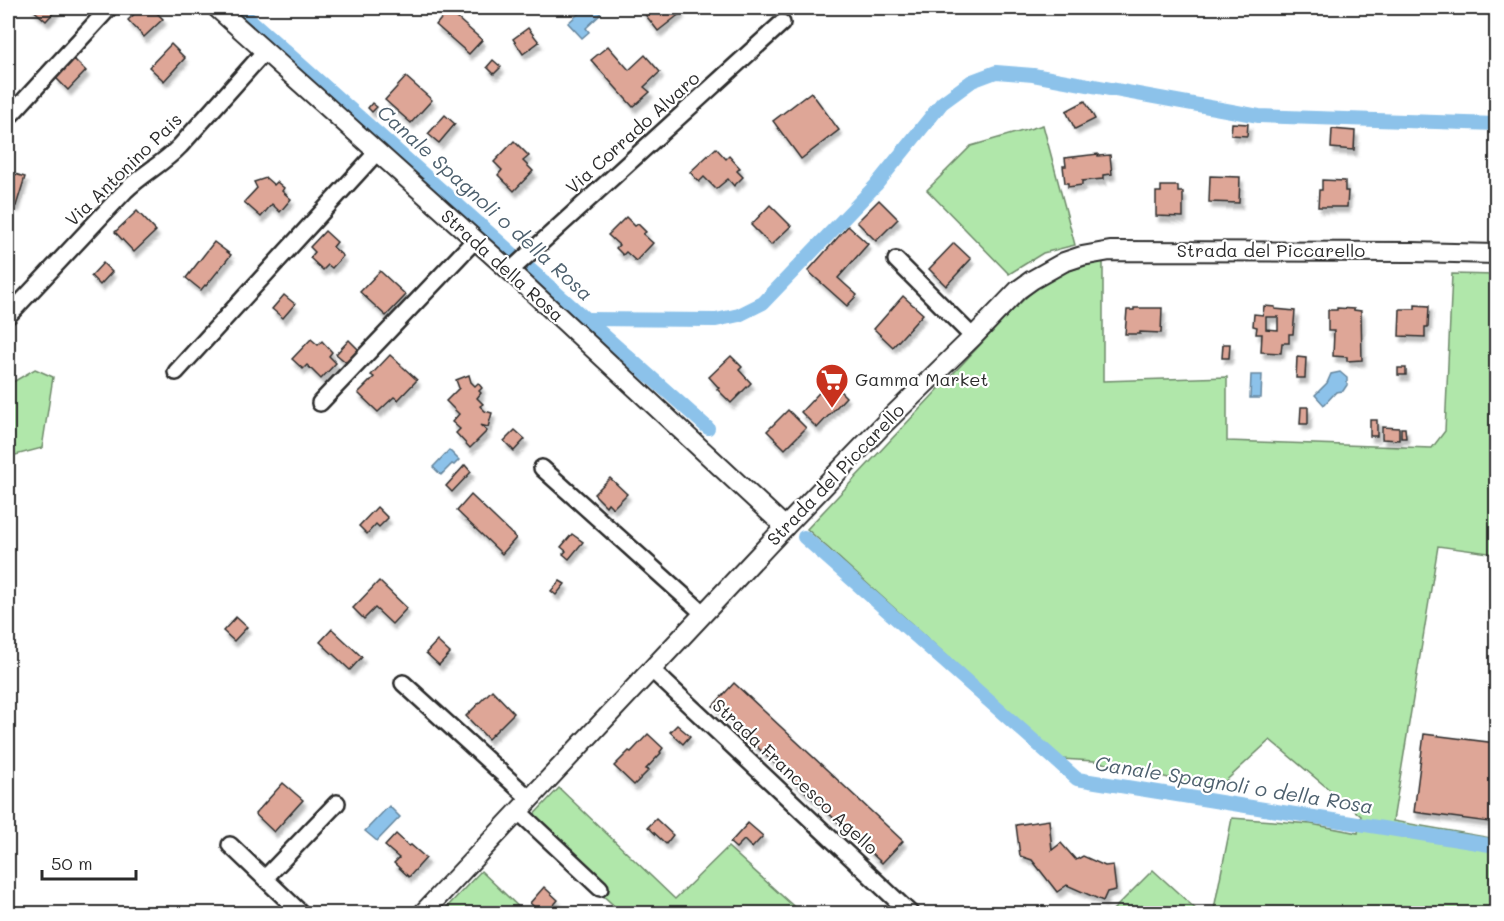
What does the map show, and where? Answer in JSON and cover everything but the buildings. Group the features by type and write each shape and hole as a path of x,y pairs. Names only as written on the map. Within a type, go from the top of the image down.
{"street":[{"path":"8,118 110,8"},
{"name":"Strada della Rosa","path":"226,11 265,51 510,271 785,527"},
{"name":"Via Corrado Alvaro","path":"510,271 782,23"},
{"name":"Via Antonino Pais","path":"8,316 125,191 167,159 180,146 265,51"},
{"path":"176,372 377,152"},
{"path":"320,403 475,240"},
{"name":"Strada del Piccarello","path":"422,914 885,423 1012,296 1032,280 1064,262 1095,253 1118,251 1497,254"},
{"path":"896,260 973,337"},
{"path":"542,468 704,614"},
{"name":"Strada Francesco Agello","path":"652,670 911,914"},
{"path":"403,683 524,805 600,888"},
{"path":"265,878 337,803"},
{"path":"230,845 302,914"}],"green space":[{"path":"1043,125 1075,245 1043,253 1009,274 927,190 971,146"},
{"path":"1103,261 1103,381 1227,377 1227,441 1432,448 1445,431 1452,274 1496,275 1496,554 1438,546 1393,821 1496,839 1496,913 1205,913 1214,909 1232,818 1311,824 1358,833 1361,816 1270,740 1217,789 1094,761 1061,759 807,529 1036,288 1067,271"},
{"path":"35,369 53,377 42,448 12,456 8,452 8,385"},
{"path":"559,788 675,899 728,847 801,913 622,913 525,824"},
{"path":"1153,870 1200,913 1110,913"},
{"path":"481,871 525,913 452,913 446,908"}],"water":[{"path":"585,8 595,8 601,14 586,28 589,32 582,38 568,23"},
{"path":"1340,372 1347,378 1347,385 1343,391 1336,392 1324,405 1315,395 1327,383 1331,374"},
{"path":"1251,375 1262,375 1261,398 1250,398"},
{"path":"449,450 459,460 441,475 433,467"},
{"path":"389,806 400,817 377,841 365,831"}],"waterway":[{"name":"Canale Spagnoli o della Rosa","path":"237,8 708,428"},
{"path":"585,319 716,320 739,315 763,303 876,185 942,103 972,81 996,72 1033,75 1259,116 1496,124"},
{"name":"Canale Spagnoli o della Rosa","path":"804,537 1077,779 1496,846"}],"place":[{"name":"Gamma Market","path":"832,409"}]}
